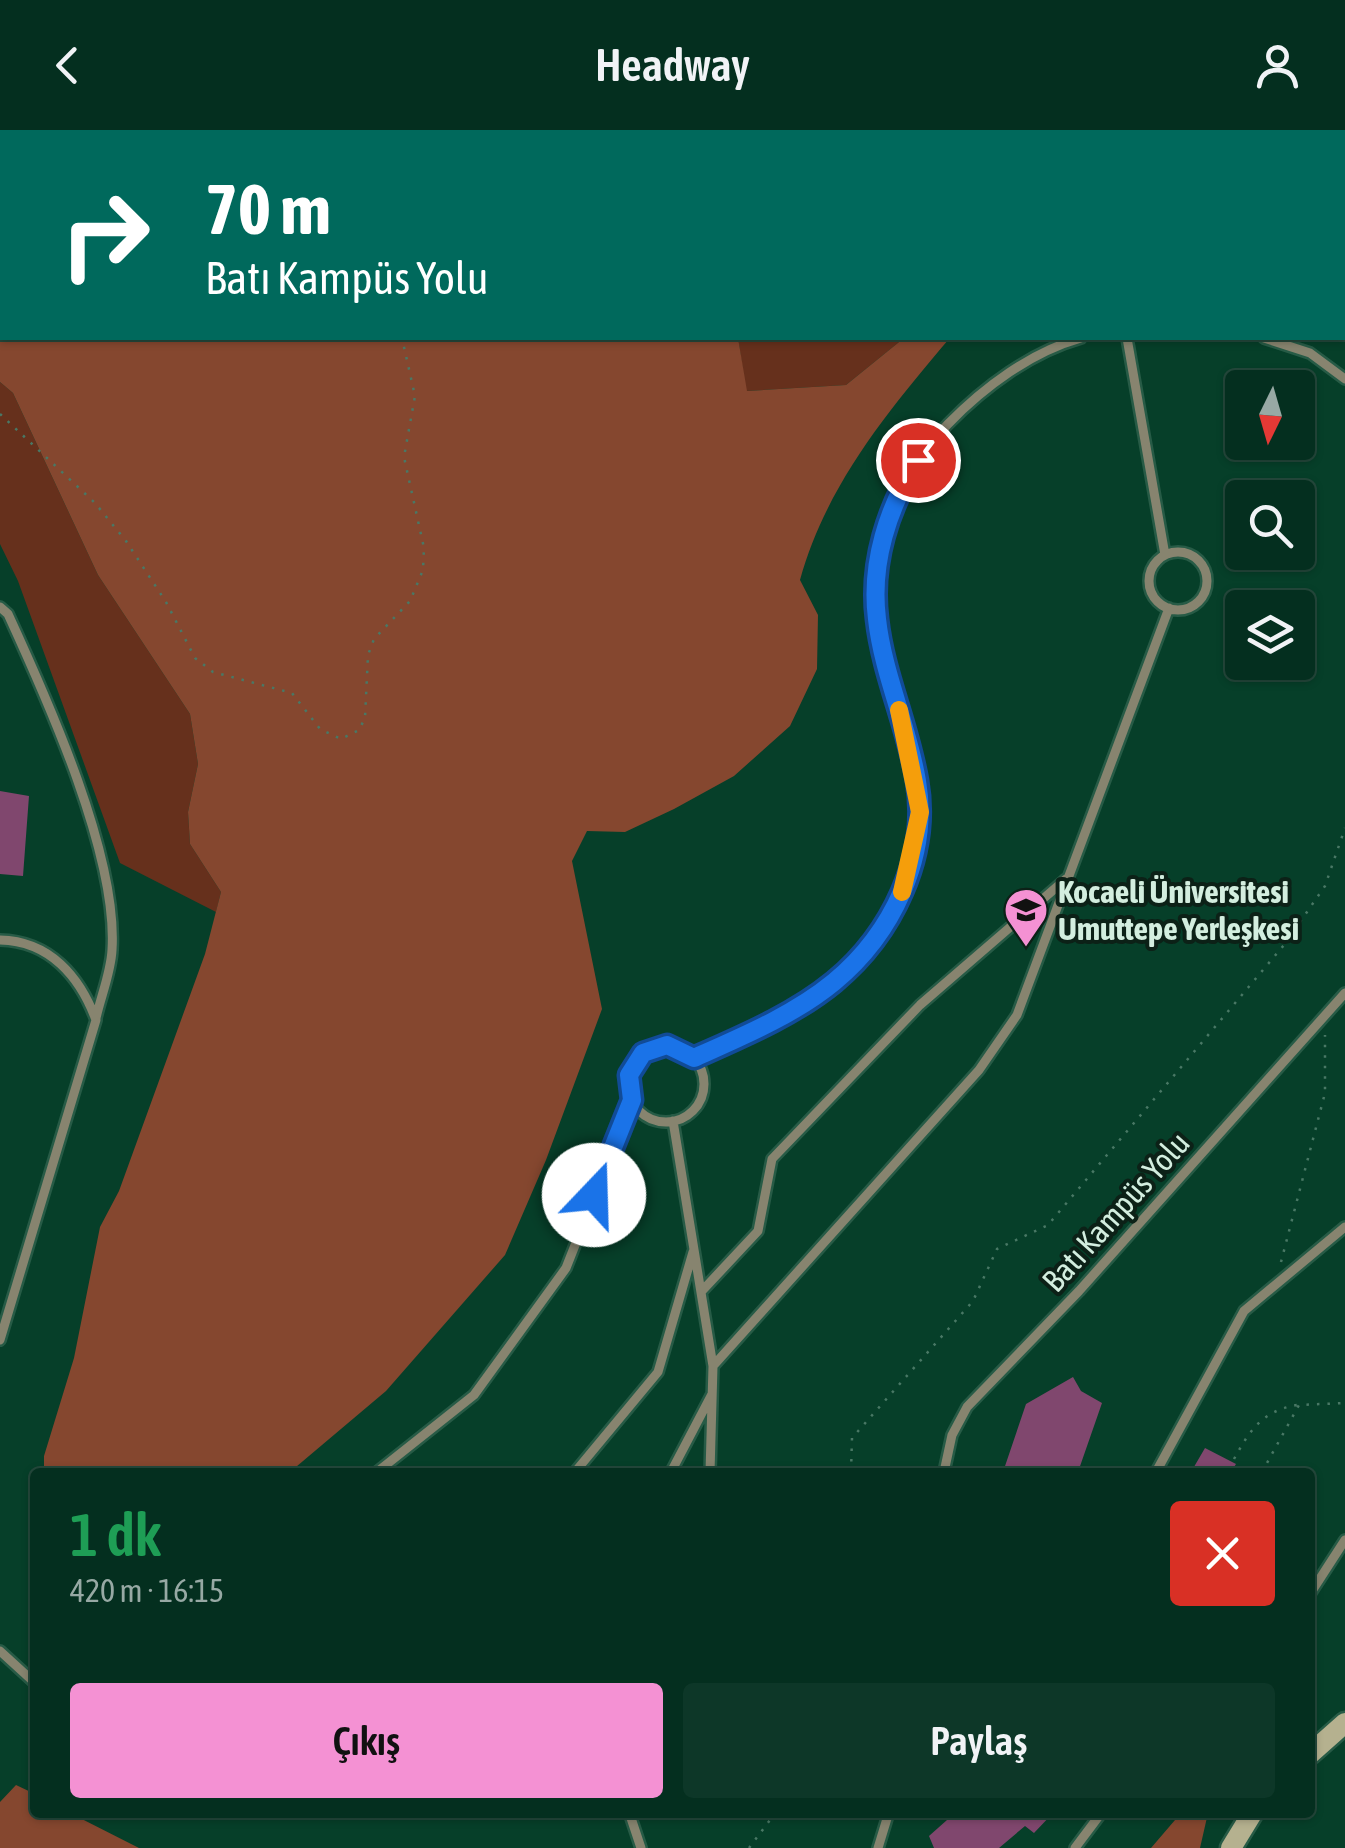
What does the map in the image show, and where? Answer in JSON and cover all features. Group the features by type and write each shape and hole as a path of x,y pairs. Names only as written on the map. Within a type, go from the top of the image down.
{"street":[{"path":"1315,1749 1345,1722"},
{"path":"1230,1848 1249,1818"}],"lane":[{"path":"694,1058 751,1032 833,983 891,914 912,866 920,812 917,781 876,614 877,567 886,525 902,485 957,415 1011,370 1077,340"},
{"path":"1127,340 1166,555"},
{"path":"1275,340 1310,354 1345,379"},
{"path":"1166,555 1192,556 1207,579 1196,604 1169,608 1150,588 1152,568 1166,555"},
{"path":"0,607 8,614 48,703 108,878 112,952 96,1020 0,1340"},
{"path":"713,1366 1001,1041 1017,1015 1169,608"},
{"path":"701,1292 758,1231 772,1159 920,1005 1068,878"},
{"path":"0,940 41,949 66,967 85,992 96,1020"},
{"name":"Batı Kampüs Yolu","path":"945,1468 952,1435 968,1407 1080,1291 1345,993"},
{"path":"382,1468 474,1395 566,1268 632,1100 629,1075 643,1053 667,1045 694,1058 704,1075 702,1100 685,1118 673,1122 649,1118 632,1100"},
{"path":"673,1122 713,1366 710,1468"},
{"path":"1158,1468 1244,1311 1345,1227"},
{"path":"578,1468 658,1372 694,1249"},
{"path":"673,1468 714,1391"},
{"path":"1315,1586 1345,1540"},
{"path":"0,1651 30,1678"},
{"path":"630,1818 641,1848"},
{"path":"878,1848 887,1818"},
{"path":"1075,1848 1098,1818"}],"path":[{"path":"0,414 95,503 126,541 166,602 194,658 213,672 282,688 305,706 320,729 340,738 359,730 365,718 368,655 374,639 410,600 423,570 424,548 404,457 415,396 402,340"},
{"path":"851,1468 852,1438 974,1301 997,1250 1048,1225 1284,945 1326,886 1345,828"},
{"path":"1275,1285 1324,1093 1324,1028"},
{"path":"1234,1459 1252,1426 1276,1409 1345,1403"},
{"path":"1264,1468 1298,1405"},
{"path":"749,1848 772,1818"}],"shaded area":[{"path":"0,340 738,340 747,391 846,385 902,340 948,340 861,452 811,546 800,580 818,615 817,669 790,726 734,776 674,809 625,832 587,831 572,861 602,1009 546,1160 505,1255 386,1391 295,1468 44,1468 44,1456 74,1358 100,1227 119,1191 205,954 221,892 190,844 188,812 198,764 190,714 98,575 13,393 0,382"},
{"path":"738,340 902,340 846,385 746,391"},
{"path":"0,382 13,393 98,575 190,714 198,764 188,812 190,844 221,892 216,912 120,863 18,581 0,544"},
{"path":"16,1785 30,1792 30,1818 80,1818 139,1848 0,1848 0,1802"},
{"path":"1177,1818 1207,1818 1200,1848 1151,1848"}],"building":[{"path":"0,791 29,796 23,876 0,874"},
{"path":"1073,1377 1081,1391 1102,1403 1079,1468 1004,1468 1026,1404"},
{"path":"1205,1448 1236,1464 1234,1468 1193,1468"},
{"path":"949,1818 1048,1818 1034,1833 1025,1826 999,1848 934,1848 929,1836"}],"slow traffic":[{"path":"899,710 917,781 920,812 912,866 902,892"}],"place":[{"name":"Kocaeli Üniversitesi Umuttepe Yerleşkesi","path":"1026,948"}],"route":[{"path":"594,1195 632,1100 629,1075 643,1053 667,1045 694,1058 799,1005 833,983 858,958 878,936 904,890 918,838 920,812 917,781 880,638 876,578 886,525 902,485 918,460"}]}
